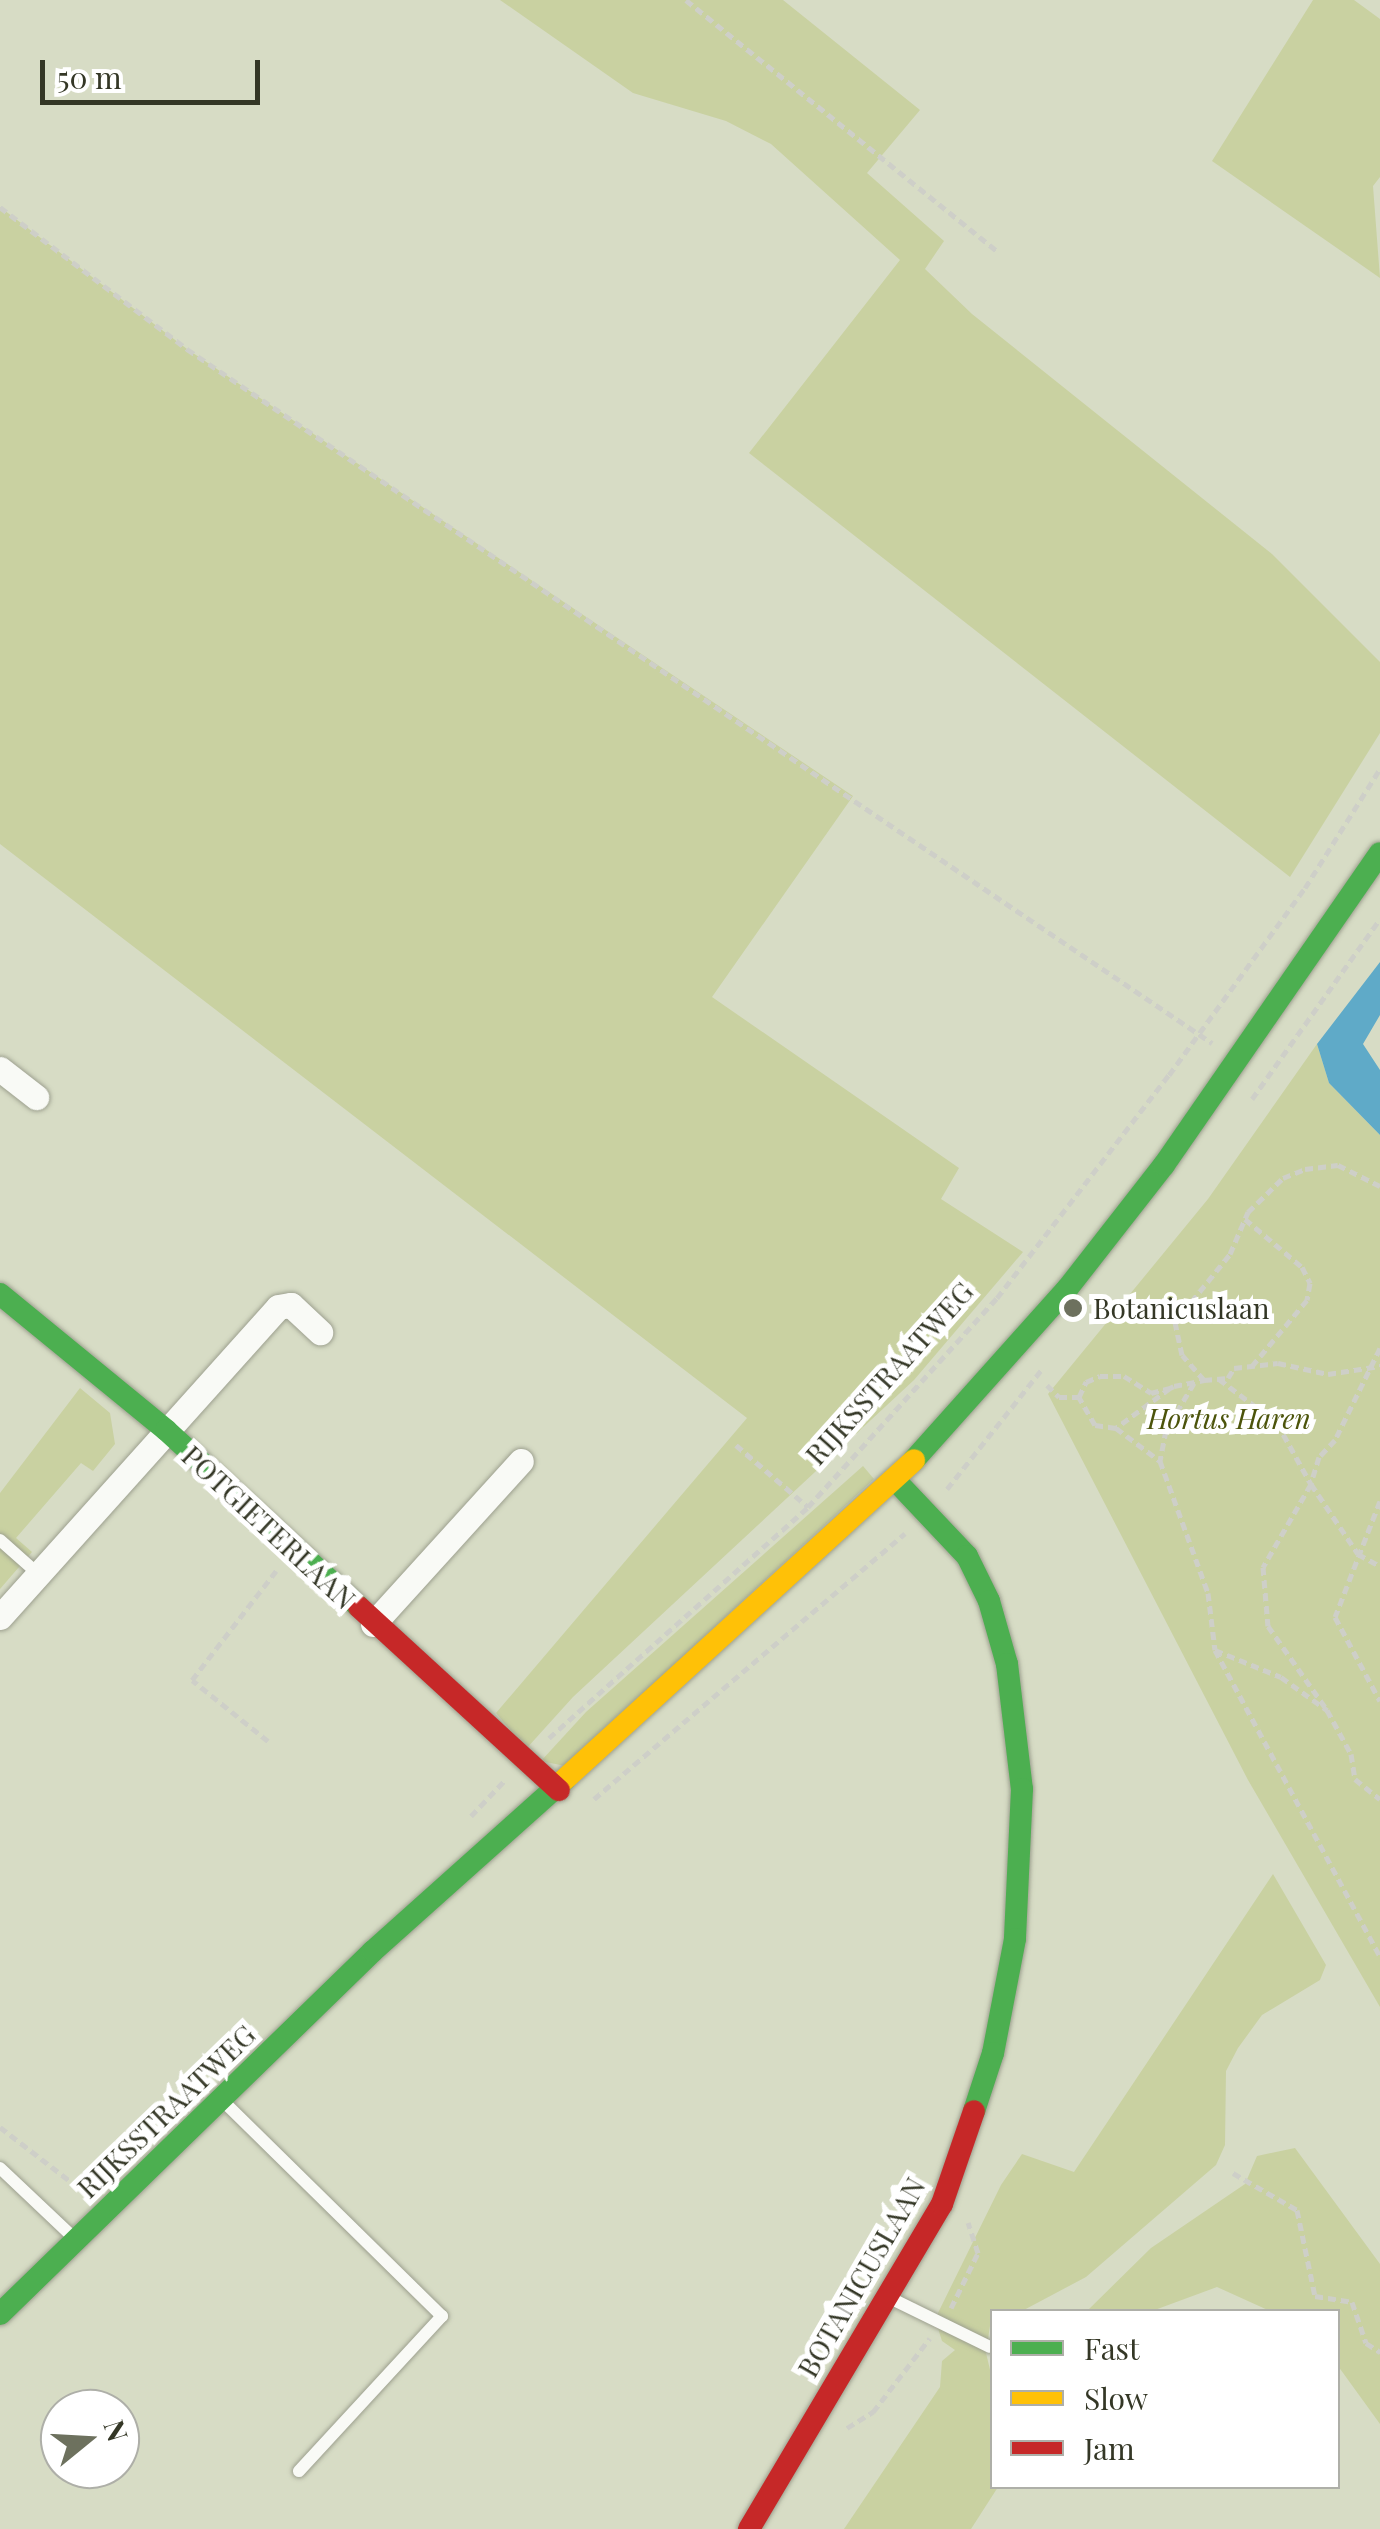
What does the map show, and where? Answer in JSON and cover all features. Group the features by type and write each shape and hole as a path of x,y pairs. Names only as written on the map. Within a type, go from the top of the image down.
{"main road":[{"name":"RIJKSSTRAATWEG","path":"0,2314 373,1950 558,1790 896,1481 1067,1289 1239,1062 1380,853"},
{"name":"POTGIETERLAAN","path":"0,1294 166,1430 372,1624 558,1790"},
{"name":"BOTANICUSLAAN","path":"749,2529 942,2204 992,2053 1020,1898 1022,1789 1014,1700 989,1600 966,1556 896,1481"}],"street":[{"path":"0,1069 36,1096"},
{"name":"POTGIETERLAAN","path":"166,1430 278,1307 291,1305 320,1332"},
{"path":"0,1617 166,1430"},
{"name":"POTGIETERLAAN","path":"372,1624 521,1461"}],"lane":[{"path":"0,1540 36,1572"},
{"path":"221,2099 442,2316 299,2471"},
{"path":"0,2168 76,2240"},
{"path":"887,2296 938,2327 990,2347"}],"path":[{"path":"686,0 998,253"},
{"path":"0,207 187,350 1239,1062"},
{"name":"RIJKSSTRAATWEG","path":"463,1825 524,1760 808,1507 996,1298 1199,1034 1305,888 1380,770"},
{"path":"1204,1380 1182,1354 1175,1322 1230,1254 1246,1219 1283,1178 1305,1168 1338,1165 1380,1186"},
{"path":"1246,1219 1302,1267 1310,1283 1308,1300 1252,1366"},
{"path":"1380,1348 1366,1368 1311,1484 1263,1566 1268,1626 1327,1710 1351,1754 1355,1779 1380,1799"},
{"path":"1079,1397 1086,1382 1100,1376 1124,1376 1151,1393 1219,1379 1234,1368 1278,1363 1328,1374 1380,1366"},
{"path":"1219,1379 1278,1424 1311,1484 1358,1554 1380,1566"},
{"path":"1194,1382 1166,1430 1160,1462 1208,1592 1215,1650 1380,1956"},
{"path":"1046,1385 1059,1397 1079,1397"},
{"path":"1116,1428 1170,1388"},
{"path":"1079,1397 1095,1425 1116,1428 1160,1462"},
{"path":"736,1444 808,1507"},
{"path":"1380,1501 1334,1616 1380,1702"},
{"path":"579,1812 927,1512"},
{"path":"268,1741 192,1680 293,1549"},
{"path":"1215,1650 1281,1676 1327,1710"},
{"path":"0,2126 108,2210"},
{"path":"1233,2174 1296,2210 1315,2296 1352,2302 1366,2343 1380,2352"},
{"path":"844,2430 873,2412 938,2327 978,2253 968,2220 942,2204"}],"green space":[{"path":"500,0 783,0 920,110 867,173 944,241 925,269 972,314 1272,554 1380,662 1380,733 1290,877 749,453 900,260 771,144 726,121 633,93"},
{"path":"1313,0 1354,0 1380,19 1380,177 1373,186 1380,278 1212,161"},
{"path":"0,207 187,349 853,796 712,997 959,1168 941,1199 1023,1252 914,1380 573,1697 526,1749 496,1713 747,1418 0,844"},
{"name":"Hortus Haren","path":"1317,1044 1329,1083 1380,1135 1380,2007 1248,1780 1048,1394 1208,1199"},
{"path":"80,1388 110,1413 115,1444 93,1471 81,1463 16,1538 32,1552 0,1589 0,1493"},
{"path":"863,1466 874,1479 565,1766 541,1761 586,1712"},
{"path":"1273,1874 1326,1965 1320,1980 1262,2015 1238,2048 1226,2071 1225,2145 1216,2165 1086,2277 1026,2309 990,2309 986,2353 990,2370 990,2489 997,2489 971,2529 844,2529 940,2387 942,2361 955,2350 942,2341 935,2319 1001,2185 1022,2154 1074,2172"},
{"path":"1295,2148 1380,2264 1380,2424 1340,2369 1340,2309 1266,2309 1217,2287 1157,2309 1089,2309 1151,2248 1245,2184 1257,2156"}],"water":[{"path":"1380,962 1380,1015 1363,1044 1380,1070 1380,1135 1329,1083 1317,1044"}],"traffic: fast":[{"path":"914,1460 1067,1289 1164,1165 1380,853"},
{"path":"0,1294 166,1430 359,1607"},
{"path":"896,1481 967,1556 989,1601 1007,1664 1022,1789 1015,1939 993,2053 974,2111"},
{"path":"0,2314 373,1951 564,1780"}],"traffic: slow":[{"path":"564,1780 914,1460"}],"traffic: jam":[{"path":"359,1607 559,1790"},
{"path":"749,2529 942,2204 974,2111"}],"place":[{"name":"Botanicuslaan","path":"1073,1308"}]}
